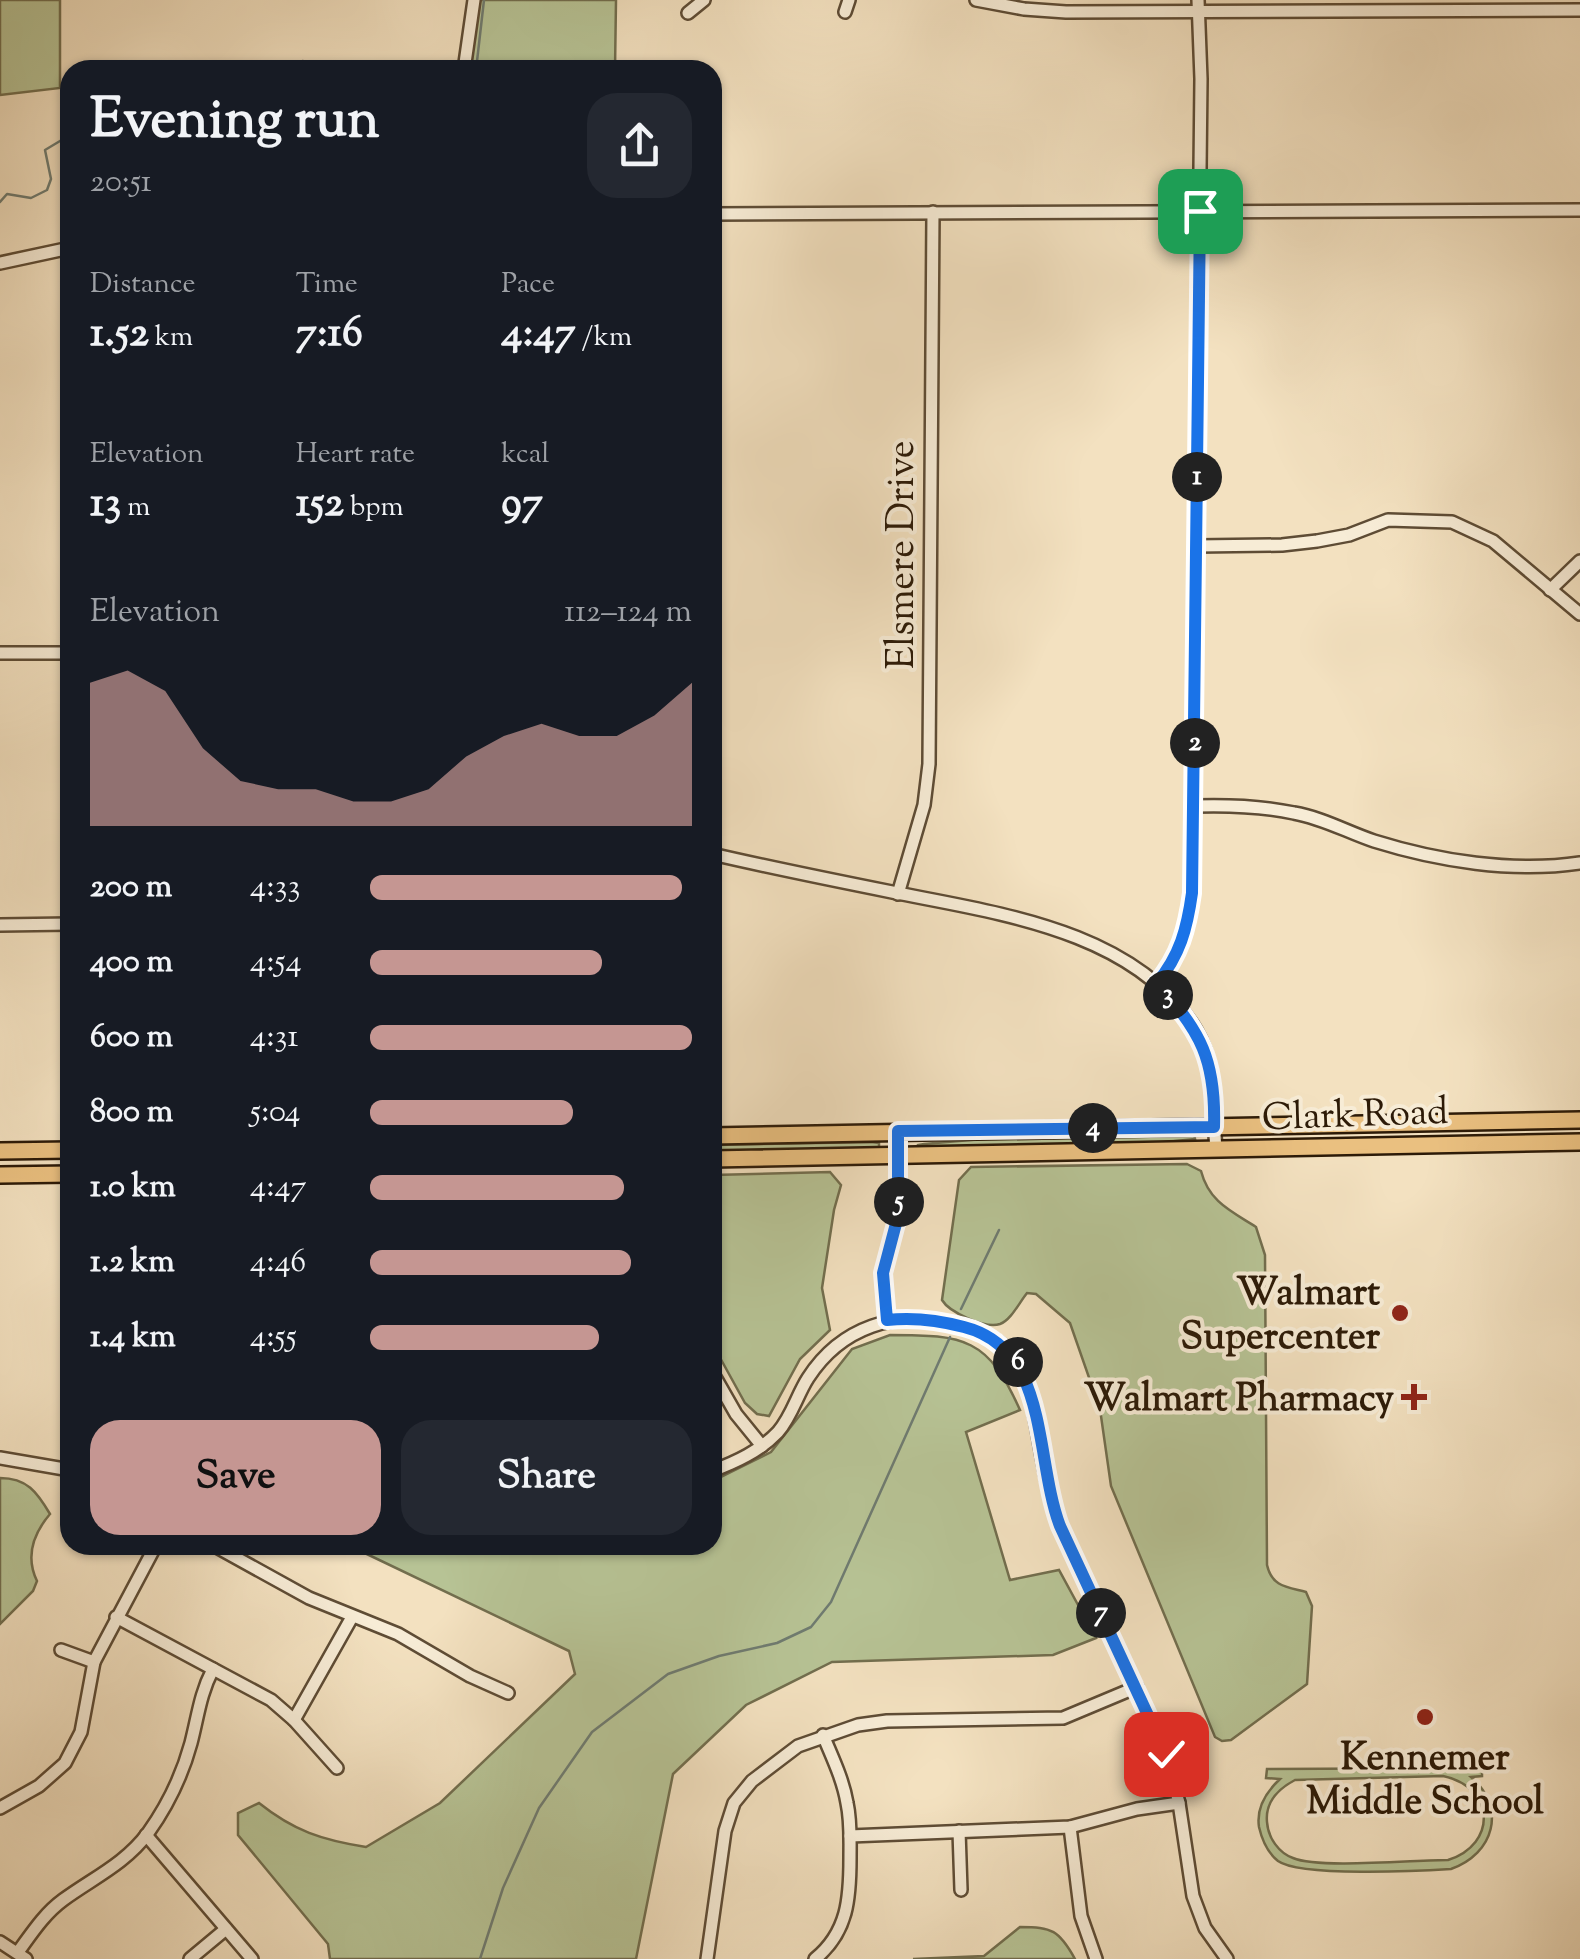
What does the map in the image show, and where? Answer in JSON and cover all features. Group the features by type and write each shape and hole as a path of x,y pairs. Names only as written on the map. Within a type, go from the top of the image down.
{"main road":[{"path":"722,1136 1580,1120"},
{"path":"1481,1122 1481,1142"},
{"name":"Clark Road","path":"722,1159 1580,1142"},
{"path":"0,1151 60,1150"},
{"path":"0,1176 60,1174"}],"street":[{"path":"465,60 474,0"},
{"path":"688,13 704,0"},
{"path":"976,0 1024,9 1524,5 1580,10"},
{"path":"1157,983 1174,962 1187,932 1192,893 1201,78 1198,5"},
{"path":"722,214 1580,210"},
{"name":"Elsmere Drive","path":"898,894 924,805 929,764 933,212"},
{"path":"0,263 60,250"},
{"path":"1197,546 1282,545 1348,535 1388,520 1452,522 1493,541 1580,614"},
{"path":"1550,590 1580,561"},
{"path":"0,653 60,653"},
{"path":"1194,806 1231,805 1296,813 1399,848 1460,860 1580,863"},
{"path":"722,856 994,913 1063,934 1128,963 1157,983 1196,1030 1212,1070 1216,1149"},
{"path":"0,925 60,924"},
{"path":"887,1320 883,1273 898,1216 898,1131"},
{"path":"722,1466 762,1446 779,1431 820,1360 840,1342 887,1320 926,1319 978,1330 994,1338 1017,1360 1030,1390 1053,1508 1166,1754 1193,1896 1206,1928 1227,1959"},
{"path":"722,1391 762,1446"},
{"path":"0,1458 60,1468"},
{"path":"0,1808 39,1786 65,1763 81,1732 94,1662 150,1555"},
{"path":"231,1555 309,1598 398,1634 508,1693"},
{"path":"116,1617 271,1700 336,1768"},
{"path":"294,1720 352,1618"},
{"path":"61,1650 94,1662"},
{"path":"0,1942 22,1955 42,1918 122,1860 146,1836 184,1768 196,1710 213,1669"},
{"path":"707,1959 726,1831 734,1803 752,1780 798,1746 858,1724 1063,1718 1136,1687"},
{"path":"815,1959 826,1950 842,1925 850,1903 847,1800 824,1735"},
{"path":"850,1836 901,1837 930,1830 1070,1827 1178,1803"},
{"path":"1070,1827 1081,1916 1096,1959"},
{"path":"959,1831 961,1890"},
{"path":"146,1836 252,1959"},
{"path":"190,1959 226,1929"}],"green space":[{"path":"0,0 60,0 60,88 0,95"},
{"path":"480,0 616,0 615,60 470,60"},
{"path":"1194,1134 1195,1139 1137,1145 918,1149 918,1145 924,1144 994,1138"},
{"path":"871,1142 879,1143 879,1150 722,1155 722,1145"},
{"path":"1187,1164 1201,1171 1209,1191 1222,1205 1256,1227 1265,1255 1267,1565 1277,1582 1306,1592 1312,1606 1307,1684 1231,1740 1222,1741 1215,1737 1111,1486 1100,1409 1070,1323 1036,1294 1027,1293 1008,1319 993,1325 968,1318 942,1300 959,1180 971,1167"},
{"path":"830,1172 841,1185 822,1288 830,1330 800,1359 769,1416 757,1414 745,1403 722,1361 722,1175"},
{"path":"890,1335 937,1337 971,1346 997,1368 1020,1410 966,1432 1010,1580 1059,1570 1096,1638 1053,1655 832,1662 746,1705 673,1774 636,1959 330,1959 328,1944 238,1835 238,1813 259,1803 309,1833 366,1847 440,1803 575,1674 569,1651 369,1555 722,1555 722,1476 771,1452 852,1349"},
{"path":"0,1478 30,1488 50,1514 39,1529 31,1554 37,1581 33,1591 0,1624"},
{"path":"1482,1768 1482,1776 1471,1777 1489,1802 1491,1829 1477,1853 1451,1869 1361,1872 1290,1866 1271,1854 1259,1827 1263,1800 1280,1779 1266,1778 1267,1769","holes":["1443,1776 1460,1782 1481,1803 1484,1816 1476,1842 1448,1860 1306,1861 1283,1853 1268,1828 1270,1802 1295,1780"]},
{"path":"1020,1927 1054,1932 1075,1959 913,1959 984,1956"}],"waterway":[{"path":"477,60 484,0"},
{"path":"0,202 7,194 31,198 47,190 51,179 45,150 60,141"},
{"path":"961,1309 999,1230"},
{"path":"480,1959 503,1888 539,1808 592,1732 668,1674 719,1656 777,1643 811,1627 831,1602 950,1337"}],"place":[{"name":"Walmart Supercenter","path":"1400,1313"},
{"name":"Walmart Pharmacy","path":"1414,1397"},
{"name":"Kennemer Middle School","path":"1425,1717"}],"route":[{"path":"1166,1754 1060,1526 1048,1491 1030,1390 1017,1360 994,1338 978,1330 926,1319 887,1320 883,1273 898,1216 898,1131 1214,1127 1212,1070 1205,1050 1196,1030 1157,983 1174,962 1187,932 1192,893 1200,211"}]}
